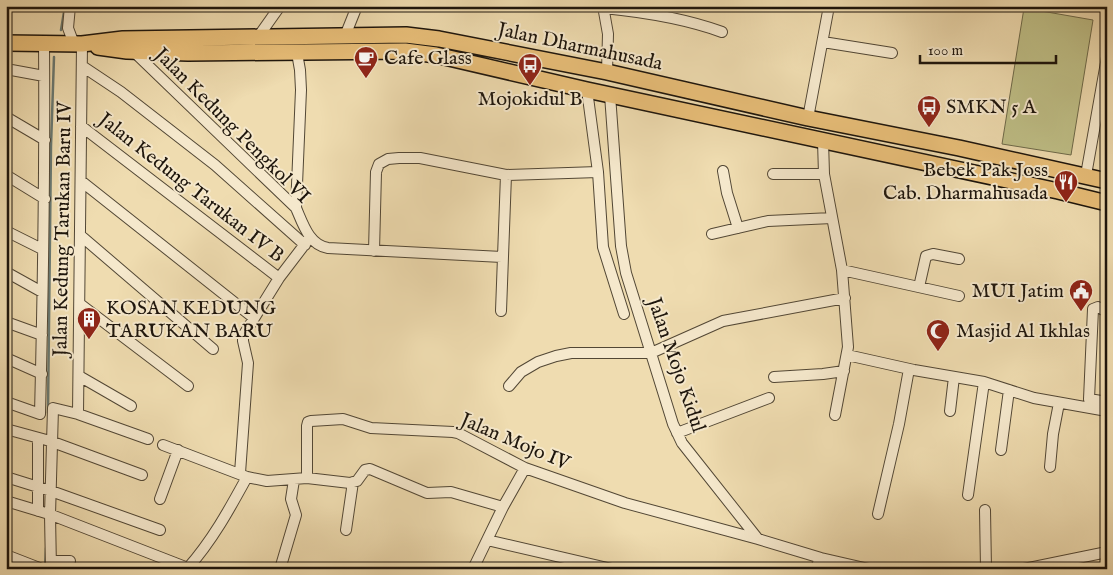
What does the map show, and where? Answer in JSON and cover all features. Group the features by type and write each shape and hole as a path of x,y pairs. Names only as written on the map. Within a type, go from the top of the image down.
{"main road":[{"name":"Jalan Dharmahusada","path":"78,44 123,39 258,37 406,36 438,39 607,72 808,118 959,148 1107,181"},
{"name":"Jalan Dharmahusada","path":"6,43 78,44 133,52 295,53 405,51 436,55 587,90 1107,203"},
{"path":"500,70 506,62 505,52"},
{"path":"522,74 520,65 524,56"},
{"path":"1058,191 1063,181 1063,170"}],"street":[{"name":"Jalan Kedung Tarukan Baru IV","path":"70,6 68,28 78,44 82,66 78,414"},
{"path":"258,37 280,6"},
{"path":"345,36 357,6"},
{"path":"808,118 829,6"},
{"path":"607,72 608,34 604,7 651,13 691,22 722,32"},
{"path":"291,37 300,70 301,90 296,208"},
{"path":"822,42 892,53"},
{"path":"44,43 45,199 42,249 42,374 46,440 44,513 51,565 70,561"},
{"name":"Jalan Kedung Pengkol VI","path":"133,52 296,208 308,241"},
{"path":"1086,175 1107,57"},
{"path":"82,66 121,92 308,241 322,247 502,256"},
{"path":"6,69 44,76"},
{"path":"587,90 598,172 602,247 624,314"},
{"name":"Jalan Mojo Kidul","path":"610,95 621,246 626,273 651,353 682,443 758,539"},
{"path":"6,117 45,140"},
{"name":"Jalan Kedung Tarukan IV B","path":"81,126 279,278"},
{"path":"823,141 824,174 842,270 850,355 847,374 835,415"},
{"path":"374,251 376,172 379,164 382,162 399,158 420,158 506,175 598,172"},
{"path":"723,170 727,193 738,228"},
{"path":"774,174 824,174"},
{"path":"501,312 506,175"},
{"path":"6,176 45,199"},
{"path":"81,181 254,318"},
{"path":"712,234 779,220 832,218"},
{"path":"6,231 42,249"},
{"path":"80,235 213,349"},
{"path":"6,501 44,513 188,568 203,551 219,527 243,475 248,363 242,339 279,278 308,241"},
{"path":"919,287 926,256 933,254 959,259"},
{"path":"842,270 959,296"},
{"path":"6,272 42,292"},
{"path":"509,386 521,372 538,362 556,356 571,354 651,353 724,321 845,298"},
{"path":"80,304 188,386"},
{"path":"1107,312 1098,307 1094,309 1089,399 1107,402"},
{"path":"6,322 42,335"},
{"path":"850,355 909,369 984,382 1060,403 1107,411"},
{"path":"6,358 42,374"},
{"path":"878,514 899,424 909,369"},
{"path":"774,377 847,374"},
{"path":"79,376 131,406"},
{"path":"950,411 954,377"},
{"path":"968,495 984,382"},
{"path":"1001,450 1009,390"},
{"path":"678,433 769,398"},
{"path":"6,402 78,414 148,439"},
{"path":"1050,467 1053,434 1060,403"},
{"name":"Jalan Mojo IV","path":"307,478 307,424 311,421 343,419 368,428 458,433 525,468 625,503 758,539"},
{"path":"6,429 46,440 142,475"},
{"path":"45,490 46,440"},
{"path":"163,446 243,475 267,481 307,478 353,482 365,470 370,470 427,493 451,492 503,507"},
{"path":"160,499 178,450"},
{"path":"473,569 503,507 525,468"},
{"path":"6,477 160,530"},
{"path":"280,569 296,515 291,499 294,480"},
{"path":"346,530 353,482"},
{"path":"985,510 986,569"},
{"path":"735,532 744,521"},
{"path":"758,539 850,567 869,569"},
{"path":"487,540 612,569"},
{"path":"1024,569 1054,565 1107,552"},
{"path":"6,555 27,566 41,568"},
{"path":"815,569 821,558"}],"green space":[{"path":"1024,8 1093,20 1071,155 1002,144"}],"waterway":[{"path":"61,30 65,6"},
{"path":"48,413 54,57"},
{"path":"45,568 46,548"}],"place":[{"name":"Cafe Glass","path":"366,79"},
{"name":"Mojokidul B","path":"530,86"},
{"name":"SMKN 5 A","path":"929,128"},
{"name":"Bebek Pak Joss Cab. Dharmahusada","path":"1066,203"},
{"name":"MUI Jatim","path":"1081,312"},
{"name":"KOSAN KEDUNG TARUKAN BARU","path":"89,340"},
{"name":"Masjid Al Ikhlas","path":"938,352"}]}
